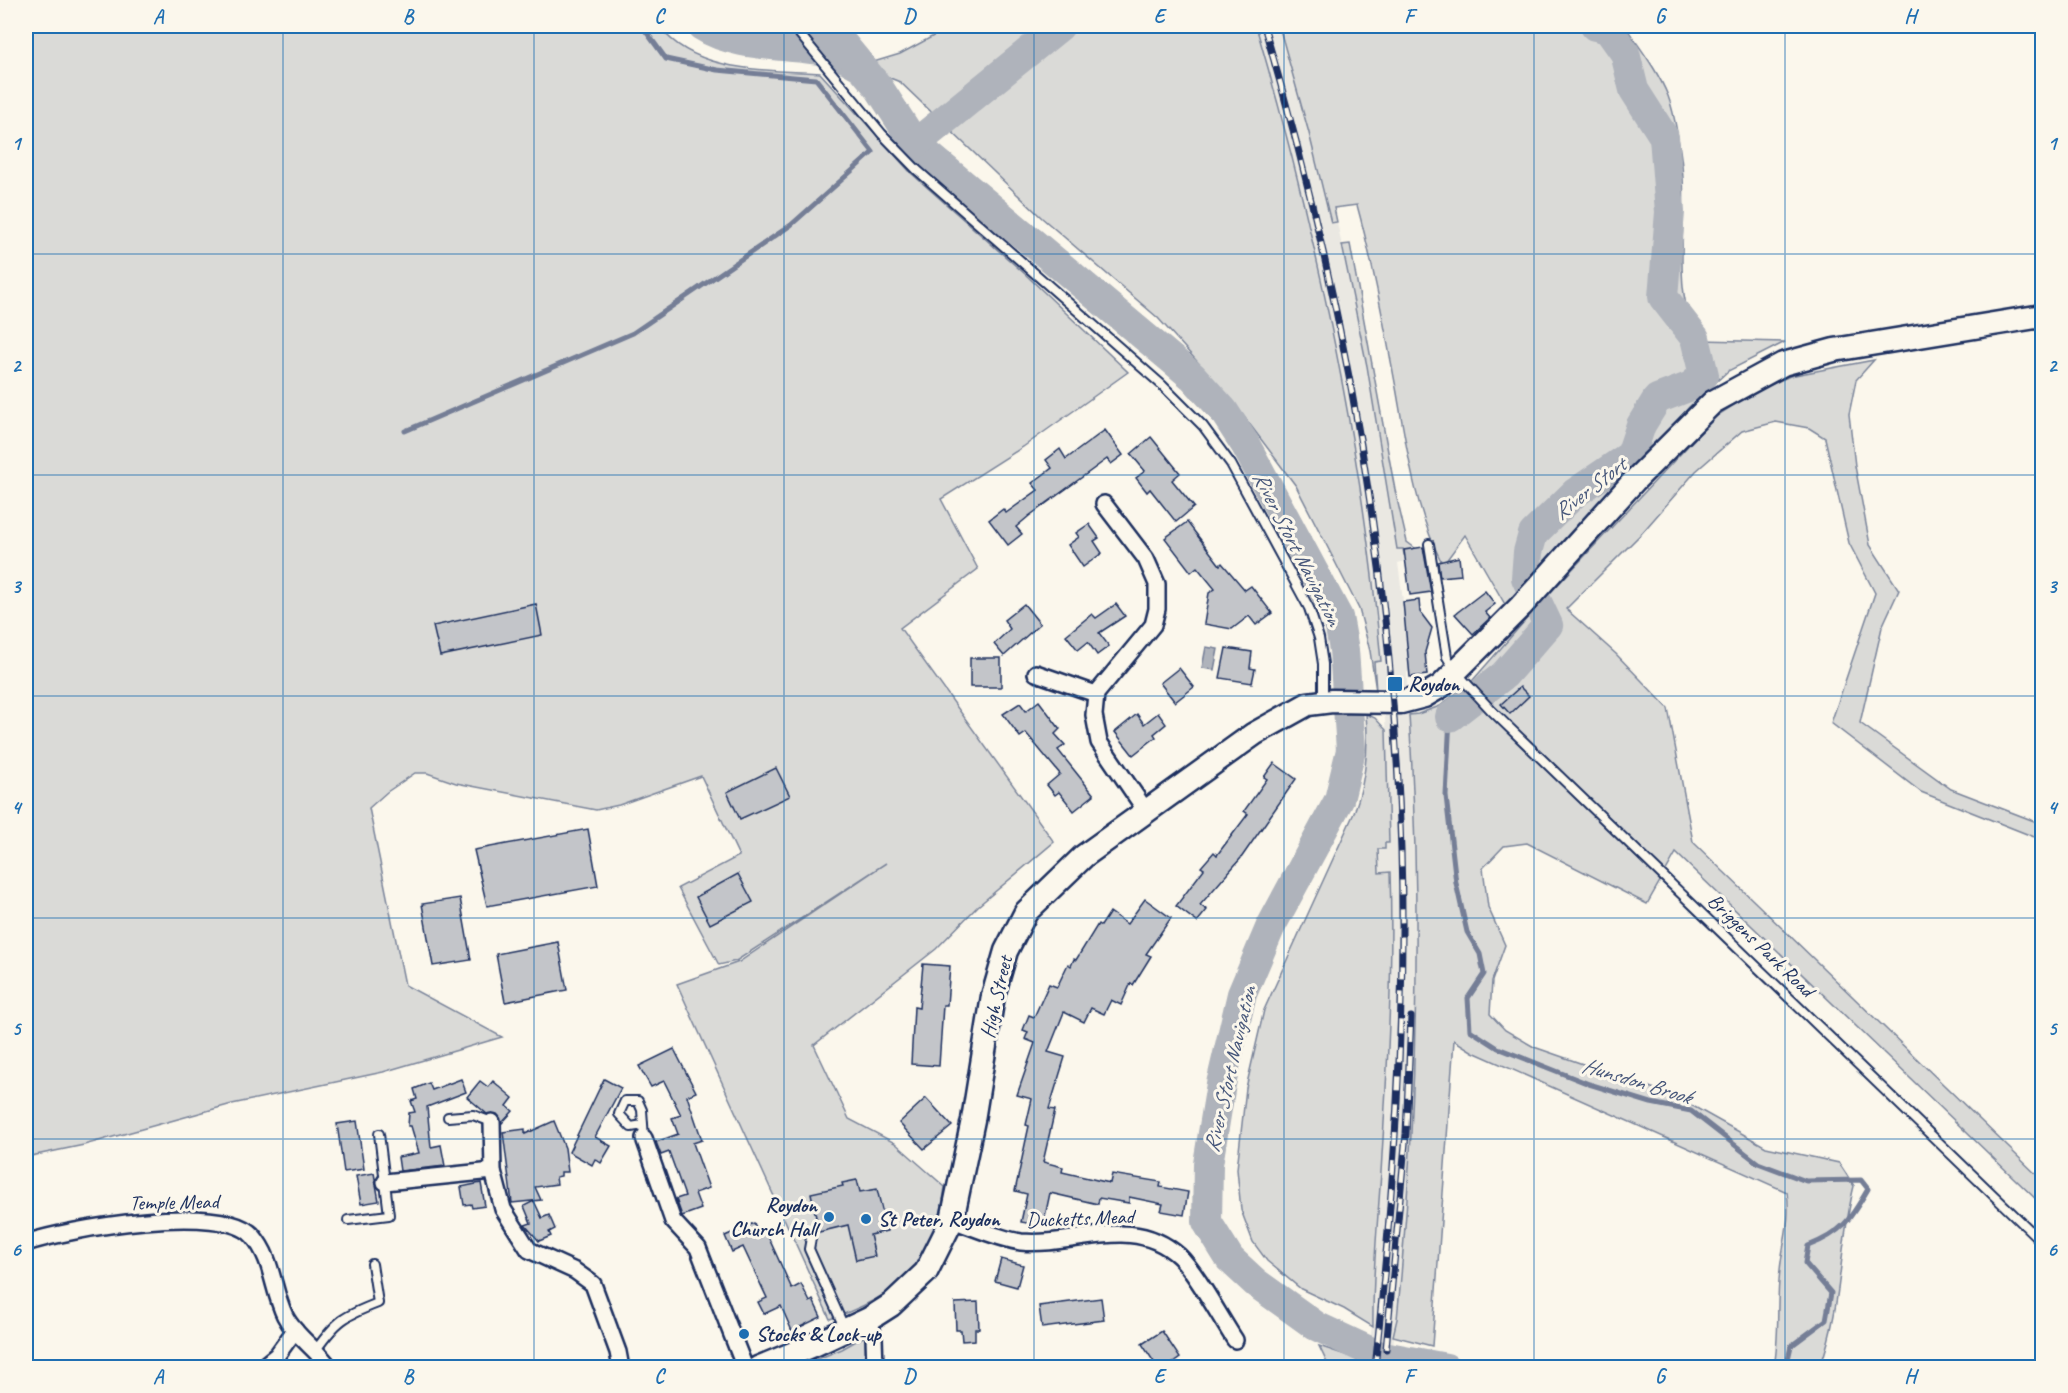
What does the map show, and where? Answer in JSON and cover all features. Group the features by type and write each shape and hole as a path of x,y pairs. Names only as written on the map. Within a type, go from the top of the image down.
{"main road":[{"name":"High Street","path":"758,1368 846,1330 891,1305 921,1277 936,1254 952,1220 973,1120 993,996 1006,951 1026,912 1084,856 1276,720 1308,704 1401,702 1424,696 1463,680 1528,598 1634,481 1713,402 1783,364 1834,350 2043,316"}],"street":[{"path":"1104,504 1146,559 1157,584 1157,609 1154,625 1096,694 1094,715 1099,742 1146,811"},
{"path":"1036,673 1096,694"},
{"path":"492,1122 494,1171 503,1209 529,1250 575,1271 593,1284 615,1343 621,1368"},
{"path":"644,1131 673,1221 698,1248 745,1368"},
{"path":"385,1182 494,1171"},
{"name":"Temple Mead","path":"26,1243 54,1233 135,1221 214,1220 233,1223 251,1234 266,1255 286,1318 330,1368"},
{"name":"Ducketts Mead","path":"952,1220 1019,1242 1046,1242 1114,1233 1140,1235 1159,1240 1181,1258 1235,1340"},
{"path":"869,1319 874,1337 875,1368"},
{"path":"261,1368 277,1355 295,1330"}],"lane":[{"path":"796,28 882,134 917,170 1162,385 1203,426 1231,464 1309,608 1320,647 1327,702"},
{"path":"1429,544 1447,657 1463,680"},
{"name":"Briggens Park Road","path":"1463,680 2043,1242"},
{"path":"448,1117 473,1115 492,1122"},
{"path":"348,1220 389,1215 379,1134"},
{"path":"811,1238 808,1249 846,1330"},
{"path":"316,1350 334,1325 345,1316 378,1303 372,1264"}],"shaded area":[{"path":"26,26 659,26 691,53 711,61 755,69 820,73 911,173 1025,274 1128,372 1023,447 941,499 978,569 900,628 1054,842 978,906 936,949 814,1045 849,1119 895,1143 945,1187 937,1228 925,1256 903,1281 890,1291 845,1314 830,1319 677,984 739,962 886,863 736,961 719,965 678,888 739,856 701,776 619,805 596,810 456,783 427,773 415,773 387,792 369,808 405,985 502,1037 383,1072 232,1104 84,1145 26,1157"},
{"path":"952,26 1256,26 1317,261 1349,420 1373,580 1381,661 1374,662 1376,691 1370,651 1359,609 1296,486 1230,398 1158,318 1042,218 900,82 860,66 900,54"},
{"path":"1256,26 1279,26 1331,223 1337,222 1367,366 1397,549 1403,549 1405,561 1398,563 1403,601 1406,601 1408,611 1412,671 1407,672 1407,688 1376,691 1374,661 1381,660 1378,618 1344,396 1326,305"},
{"path":"1279,26 1625,26 1659,78 1668,96 1673,114 1683,178 1683,283 1691,323 1701,340 1785,342 1728,371 1689,407 1510,613 1465,535 1443,565 1434,545 1414,481 1379,299 1357,205 1334,208 1337,222 1331,223"},
{"path":"1350,244 1395,490 1407,542 1415,548 1415,553 1404,555 1403,549 1397,549 1367,366 1342,245"},
{"path":"1874,360 1856,380 1849,414 1855,466 1870,545 1899,590 1882,627 1860,723 1951,789 2042,824 2042,840 1921,792 1831,723 1875,593 1849,543 1825,438 1809,428 1776,422 1742,431 1696,471 1641,534 1566,609 1616,654 1668,708 1693,842 2042,1180 2042,1205 1676,853 1647,904 1527,843 1504,846 1483,868 1488,907 1505,945 1492,981 1490,1014 1505,1030 1534,1047 1675,1096 1766,1147 1839,1163 1854,1186 1832,1323 1820,1367 1774,1367 1779,1282 1787,1222 1787,1192 1473,1052 1454,1040 1432,1346 1393,1336 1397,1319 1404,1243 1415,1017 1415,866 1409,715 1440,706 1473,680 1537,607 1715,417 1754,392 1790,376"},
{"path":"1206,647 1218,649 1214,670 1202,668"},
{"path":"1366,714 1375,718 1386,730 1389,843 1385,843 1385,849 1378,849 1379,873 1390,872 1391,907 1388,1049 1373,1327 1344,1309 1301,1289 1267,1261 1253,1242 1241,1210 1237,1169 1246,1088 1264,1010 1354,813 1366,764"},
{"path":"1385,715 1409,715 1417,871 1416,1054 1410,1180 1391,1367 1367,1368 1373,1316 1372,1286 1386,1089 1390,979 1390,873 1379,873 1378,849 1384,849 1384,843 1389,843"},
{"path":"865,1336 868,1337 868,1367 796,1368 842,1349"},
{"path":"1319,1346 1369,1363 1368,1367 1329,1367"}],"building":[{"path":"1105,430 1123,455 1111,464 1107,459 1029,516 1016,527 1022,534 1008,545 989,520 1003,509 1006,513 1038,490 1032,483 1052,468 1046,460 1060,449 1066,459"},
{"path":"1151,437 1180,473 1172,480 1194,507 1176,522 1150,489 1147,492 1136,478 1145,471 1131,454"},
{"path":"1187,522 1220,565 1222,563 1245,590 1251,586 1272,613 1256,625 1249,616 1232,629 1204,624 1209,593 1215,589 1197,567 1191,572 1165,538"},
{"path":"1089,524 1099,538 1094,541 1102,553 1083,567 1068,545 1079,537 1076,533"},
{"path":"1423,547 1431,592 1410,595 1404,550"},
{"path":"1459,557 1461,575 1440,577 1438,562"},
{"path":"1485,591 1495,604 1485,612 1490,618 1473,634 1455,614"},
{"path":"1419,600 1420,612 1432,628 1425,652 1427,675 1410,677 1403,602"},
{"path":"536,604 542,635 440,656 433,626"},
{"path":"1024,604 1040,624 1004,656 994,644 1010,629 1004,620"},
{"path":"1116,604 1125,616 1099,633 1109,646 1097,655 1088,642 1078,650 1066,635 1092,614 1096,618"},
{"path":"1226,648 1252,652 1250,668 1255,669 1252,683 1220,678"},
{"path":"970,658 1001,658 1001,687 970,687"},
{"path":"1179,668 1194,687 1175,702 1160,683"},
{"path":"1520,687 1529,696 1510,714 1501,704"},
{"path":"1039,701 1060,729 1055,734 1065,745 1058,750 1094,795 1074,811 1059,792 1055,795 1047,785 1060,774 1026,733 1020,737 1003,714 1020,703 1026,711"},
{"path":"1158,713 1166,724 1154,734 1156,737 1133,755 1115,732 1137,714 1144,724"},
{"path":"1274,763 1296,779 1241,858 1200,905 1207,910 1197,922 1176,906 1204,869 1201,867 1214,852 1217,855 1248,814 1244,811 1267,779 1264,777"},
{"path":"776,768 790,796 740,819 727,792"},
{"path":"588,829 598,886 487,906 474,850"},
{"path":"738,874 753,902 710,924 696,897"},
{"path":"460,898 471,960 433,966 422,904"},
{"path":"1145,899 1171,918 1146,954 1151,956 1133,985 1131,983 1121,1005 1111,1000 1104,1014 1091,1008 1084,1022 1064,1012 1048,1052 1065,1057 1049,1109 1055,1110 1043,1162 1063,1167 1062,1172 1110,1183 1112,1174 1161,1182 1160,1187 1188,1192 1184,1215 1161,1211 1163,1204 1129,1197 1129,1203 1099,1198 1098,1204 1050,1193 1043,1226 1021,1222 1027,1194 1015,1191 1029,1126 1026,1125 1032,1099 1017,1095 1035,1043 1025,1039 1028,1032 1023,1030 1029,1015 1034,1017 1049,984 1057,987 1068,964 1071,966 1074,959 1076,960 1098,924 1101,926 1110,912 1127,924"},
{"path":"558,942 567,990 505,1002 496,954"},
{"path":"923,964 950,966 947,1005 943,1005 939,1066 911,1064 914,1007 919,1008"},
{"path":"674,1049 696,1092 687,1096 702,1140 693,1143 709,1188 695,1193 701,1209 682,1216 676,1199 685,1196 669,1152 661,1155 656,1142 678,1134 672,1118 681,1115 664,1081 651,1087 639,1066"},
{"path":"461,1079 466,1092 427,1107 431,1147 441,1145 445,1166 400,1171 398,1157 419,1153 411,1126 408,1126 409,1113 415,1112 411,1101 417,1099 414,1089 429,1083 432,1090"},
{"path":"604,1079 621,1088 595,1137 611,1146 601,1163 595,1159 592,1165 569,1152"},
{"path":"480,1081 488,1087 493,1081 513,1098 507,1106 513,1111 502,1123 497,1114 487,1114 467,1097"},
{"path":"926,1098 952,1126 924,1149 899,1123"},
{"path":"357,1121 364,1169 344,1172 337,1124"},
{"path":"554,1121 565,1148 568,1172 561,1172 561,1176 556,1177 557,1184 535,1187 541,1200 512,1203 503,1132 525,1129 525,1134"},
{"path":"374,1173 379,1201 361,1204 356,1176"},
{"name":"St Peter, Roydon","path":"857,1180 860,1192 877,1189 887,1231 870,1235 875,1256 856,1260 848,1225 819,1232 811,1193 843,1186 842,1183"},
{"path":"481,1183 485,1206 472,1208 471,1204 464,1205 461,1187"},
{"path":"534,1201 542,1218 549,1215 555,1229 549,1232 551,1236 539,1241 525,1225 531,1223 524,1206"},
{"path":"754,1223 759,1235 766,1232 792,1289 801,1284 810,1302 813,1300 821,1317 792,1331 781,1306 764,1314 758,1302 767,1298 743,1247 732,1252 725,1236"},
{"path":"1001,1259 1023,1265 1017,1287 995,1281"},
{"path":"1101,1298 1104,1320 1042,1328 1039,1306"},
{"path":"978,1302 979,1329 975,1329 975,1340 962,1341 961,1330 956,1330 955,1303"},
{"path":"1162,1331 1180,1358 1166,1368 1158,1368 1142,1344"}],"waterway":[{"path":"405,431 633,333 791,225 873,152 816,79 717,70 666,59 642,26"},
{"name":"River Stort Navigation","path":"702,26 716,33 748,42 830,52 860,66"},
{"name":"River Stort Navigation","path":"828,26 879,88 915,144 1193,377 1223,410 1245,444 1338,617 1344,650 1351,750 1339,800 1270,928 1242,994 1221,1084 1208,1164 1207,1222 1230,1259 1256,1283 1316,1326 1378,1355 1446,1368"},
{"path":"915,144 1060,26"},
{"name":"River Stort","path":"1450,717 1504,675 1548,625 1526,578 1528,552 1533,534 1575,493 1631,455 1641,425 1657,399 1691,386 1704,375 1695,338 1663,297 1670,212 1664,137 1634,90 1625,53 1608,29 1595,26"},
{"name":"Hunsdon Brook","path":"1450,717 1446,796 1456,883 1467,932 1480,954 1484,974 1468,998 1470,1030 1498,1048 1589,1084 1651,1103 1691,1111 1758,1163 1806,1181 1861,1180 1868,1189 1844,1224 1829,1236 1808,1246 1805,1263 1831,1293 1826,1320 1791,1346 1786,1368"},
{"path":"1358,1368 1360,1346"}],"railway":[{"path":"1264,26 1318,228 1359,434 1375,538 1396,746 1402,915 1400,1045 1387,1239 1375,1368"},
{"path":"1386,1349 1406,1134 1411,1017"}],"place":[{"name":"Roydon","path":"1395,684"},
{"name":"Roydon Church Hall","path":"829,1217"},
{"name":"St Peter, Roydon","path":"866,1219"},
{"name":"Stocks & Lock-up","path":"744,1334"}]}
